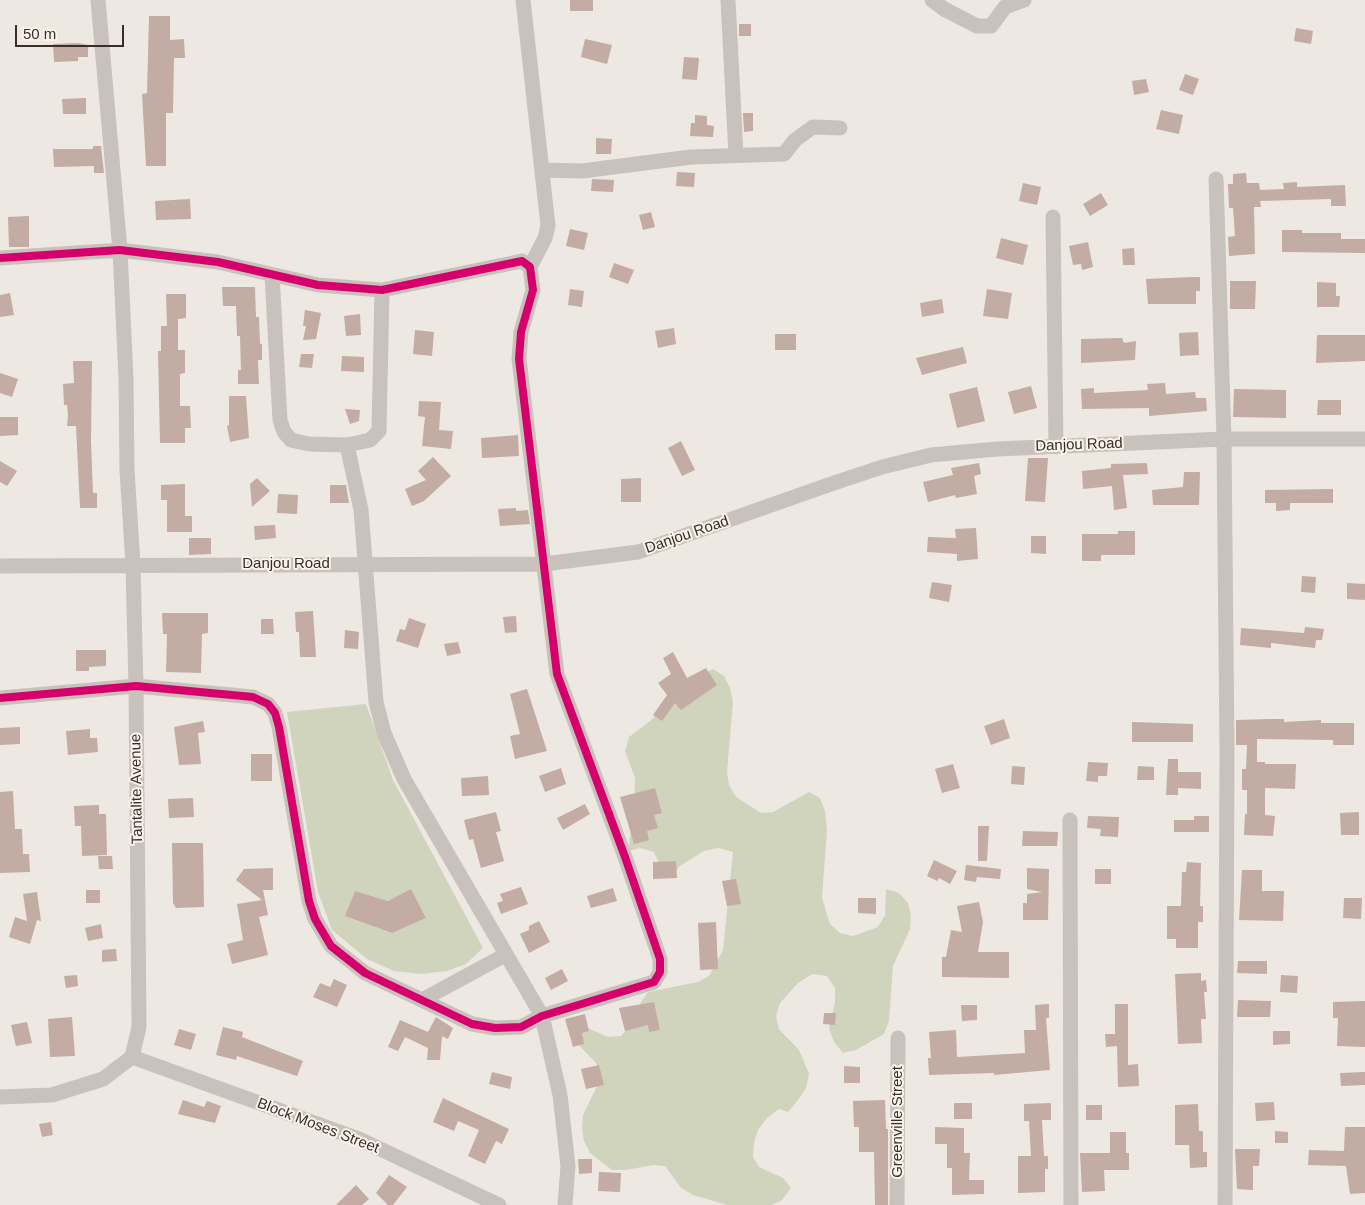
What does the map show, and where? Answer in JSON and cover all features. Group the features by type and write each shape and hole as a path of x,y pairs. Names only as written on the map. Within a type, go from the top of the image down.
{"street":[{"name":"Tantalite Avenue","path":"98,0 120,250 126,378 127,470 133,565 139,1027 132,1057"},
{"path":"0,698 136,686 253,697 268,704 280,727 309,901 315,920 331,946 365,973 472,1024 495,1028 521,1027 542,1016 654,982 660,972 660,959 625,857 557,674 519,359 521,332 532,290 530,267 545,238 548,226 523,0"},
{"path":"728,0 736,155"},
{"path":"932,0 977,26 991,26 1005,6 1024,0"},
{"path":"542,170 582,171 691,157 784,154 795,140 813,127 840,128"},
{"path":"1216,179 1224,439 1227,752 1225,1205"},
{"path":"1053,217 1056,446"},
{"path":"0,258 120,250 218,262 318,285 382,290 522,261 530,267"},
{"path":"272,274 280,420 284,432 291,440 309,444 347,445 370,440 379,431 382,290"},
{"name":"Danjou Road","path":"0,566 544,564 638,552 893,464 931,455 997,449 1224,439 1365,439"},
{"path":"347,445 361,510 376,702 384,733 404,779 542,1016 560,1095 568,1166 565,1205"},
{"path":"1070,820 1071,1205"},
{"path":"422,1000 505,955"},
{"name":"Greenville Street","path":"897,1205 898,1038"},
{"path":"0,1097 52,1095 103,1079 132,1057"},
{"name":"Block Moses Street","path":"132,1057 359,1139 499,1205"}],"green space":[{"path":"713,669 724,676 730,688 733,702 727,772 729,785 736,797 761,813 773,812 809,792 820,798 825,811 827,830 822,898 830,924 840,933 853,936 878,927 885,915 886,889 899,893 908,903 911,915 910,929 893,966 889,1021 884,1034 856,1050 843,1053 834,1042 829,1029 835,1002 835,988 827,976 813,974 799,982 780,1003 776,1016 779,1029 799,1050 809,1074 806,1088 798,1100 788,1112 779,1109 767,1118 758,1130 754,1143 753,1157 759,1167 783,1178 791,1188 782,1200 772,1205 727,1205 693,1195 681,1188 665,1166 653,1165 626,1170 612,1170 590,1153 584,1141 582,1129 583,1115 601,1078 596,1063 577,1043 583,1026 608,1037 621,1036 630,1026 641,1002 648,992 698,982 709,976 723,950 733,852 718,848 704,851 680,866 671,875 660,865 654,852 640,848 628,851 634,808 635,778 625,751 629,737 650,721 701,675"},
{"path":"366,704 393,780 483,948 466,964 447,971 421,974 394,971 367,959 332,930 318,892 287,712","holes":["411,890 426,918 391,933 346,916 355,891 388,901"]}],"building":[{"path":"570,0 593,0 593,11 570,11"},
{"path":"149,16 170,16 170,40 184,39 185,58 174,58 173,113 166,113 166,166 146,166 142,94 147,93"},
{"path":"739,24 751,24 751,36 739,36"},
{"path":"1296,28 1313,31 1311,44 1294,41"},
{"path":"585,39 612,45 607,64 581,57"},
{"path":"78,43 88,45 88,57 78,57 78,61 54,62 53,44"},
{"path":"684,57 699,58 697,80 682,79"},
{"path":"1185,74 1199,79 1193,95 1179,90"},
{"path":"1146,79 1149,92 1134,95 1132,81"},
{"path":"86,98 86,114 63,114 62,99"},
{"path":"1161,110 1183,115 1179,134 1156,129"},
{"path":"743,113 753,113 753,131 744,132"},
{"path":"695,115 707,116 707,125 714,126 713,137 690,136 691,123 695,123"},
{"path":"596,138 612,139 611,154 596,154"},
{"path":"93,146 101,146 104,173 94,173 94,166 54,167 53,149 93,149"},
{"path":"677,172 695,173 694,187 676,186"},
{"path":"1246,173 1247,183 1259,183 1260,190 1284,189 1283,183 1297,182 1297,187 1345,185 1346,206 1331,206 1331,199 1260,201 1261,207 1254,207 1255,254 1229,256 1228,237 1235,236 1233,208 1229,208 1228,184 1233,184 1233,174"},
{"path":"592,179 614,180 613,192 591,191"},
{"path":"1023,183 1041,187 1037,205 1019,201"},
{"path":"1101,193 1108,205 1090,216 1083,204"},
{"path":"190,199 191,219 156,220 155,201"},
{"path":"651,212 655,227 643,230 639,215"},
{"path":"29,216 29,247 9,247 8,217"},
{"path":"570,229 588,233 584,250 566,246"},
{"path":"1282,230 1302,230 1302,233 1341,233 1341,239 1365,239 1365,253 1282,252"},
{"path":"1001,238 1028,245 1023,265 996,258"},
{"path":"1088,242 1093,267 1082,270 1081,264 1073,265 1069,246"},
{"path":"1134,248 1135,265 1123,265 1122,249"},
{"path":"614,263 634,270 628,284 609,277"},
{"path":"1200,277 1200,291 1196,291 1196,304 1148,304 1146,279"},
{"path":"1230,281 1256,281 1255,309 1230,309"},
{"path":"1317,282 1336,283 1336,296 1340,296 1339,307 1317,307"},
{"path":"222,287 255,287 256,317 259,317 260,344 262,344 262,360 258,360 259,384 238,384 238,370 241,370 240,336 237,336 236,306 223,306"},
{"path":"570,289 584,291 582,307 568,305"},
{"path":"987,289 1012,293 1008,319 983,316"},
{"path":"10,293 14,315 0,317 0,295"},
{"path":"166,294 186,294 186,318 178,319 178,350 185,350 185,373 180,374 180,406 190,406 191,428 185,428 185,443 160,443 158,351 161,351 161,326 167,326"},
{"path":"942,299 944,313 922,317 920,303"},
{"path":"305,310 321,313 316,339 303,340 306,326 303,326"},
{"path":"360,314 361,335 346,336 344,316"},
{"path":"674,328 676,344 658,348 655,331"},
{"path":"415,330 434,332 432,356 413,354"},
{"path":"1198,332 1199,355 1180,356 1179,333"},
{"path":"775,334 796,334 796,350 775,350"},
{"path":"1317,335 1365,335 1365,361 1316,363"},
{"path":"1122,338 1124,343 1136,341 1135,360 1081,363 1081,339"},
{"path":"963,347 967,363 922,375 916,358"},
{"path":"301,354 314,354 312,368 299,367"},
{"path":"342,356 364,357 364,372 341,371"},
{"path":"73,361 92,361 91,441 93,493 97,493 97,508 80,508 76,426 67,426 68,415 67,405 64,405 63,384 74,383"},
{"path":"0,373 18,379 12,397 0,393"},
{"path":"1165,383 1166,394 1195,392 1196,398 1206,398 1207,411 1149,416 1149,408 1082,409 1081,389 1094,388 1094,393 1148,390 1147,384"},
{"path":"1031,386 1037,408 1014,414 1008,392"},
{"path":"977,387 985,421 957,428 949,394"},
{"path":"1234,389 1286,390 1286,418 1233,417"},
{"path":"229,396 246,396 249,438 230,442 227,426 229,425"},
{"path":"1318,400 1341,400 1341,415 1317,415"},
{"path":"419,401 441,402 439,430 453,431 451,449 422,446 425,417 418,416"},
{"path":"345,409 360,410 359,421 350,424"},
{"path":"0,417 18,417 18,435 0,436"},
{"path":"518,435 519,456 482,458 481,438"},
{"path":"681,441 695,470 682,476 668,448"},
{"path":"433,457 451,476 424,501 412,506 405,489 426,480 418,471"},
{"path":"1028,458 1048,458 1045,502 1025,501"},
{"path":"0,461 17,471 7,486 0,482"},
{"path":"979,463 981,474 974,476 977,494 956,498 955,495 928,502 923,482 953,475 951,468"},
{"path":"1147,463 1148,474 1123,475 1127,508 1114,510 1112,486 1083,489 1082,471 1111,468 1111,464"},
{"path":"1184,472 1200,472 1199,505 1153,505 1152,490 1183,487"},
{"path":"257,478 270,491 252,507 250,484"},
{"path":"641,478 641,502 621,502 621,479"},
{"path":"185,484 185,516 192,516 192,532 167,532 167,500 161,500 161,485"},
{"path":"330,485 346,485 349,503 330,503"},
{"path":"1333,489 1333,503 1290,503 1290,510 1276,511 1276,503 1265,503 1265,490"},
{"path":"278,494 298,495 297,514 277,513"},
{"path":"516,508 516,511 528,510 530,524 500,526 498,509"},
{"path":"275,525 276,538 255,540 254,526"},
{"path":"976,528 978,559 957,561 957,554 927,552 928,537 956,538 955,529"},
{"path":"1118,531 1135,531 1135,555 1101,555 1101,561 1082,561 1082,534 1118,534"},
{"path":"1031,536 1046,536 1046,554 1031,553"},
{"path":"189,538 211,538 211,554 189,555"},
{"path":"1302,576 1316,577 1315,593 1301,592"},
{"path":"932,582 952,585 949,602 929,598"},
{"path":"1347,583 1365,584 1365,600 1347,599"},
{"path":"313,611 316,657 300,657 299,632 296,632 295,612"},
{"path":"162,613 208,613 208,633 202,634 201,673 166,672 167,634 163,634"},
{"path":"516,616 517,632 505,633 503,617"},
{"path":"409,618 426,624 418,648 396,641 400,629 405,630"},
{"path":"261,619 273,619 274,634 261,634"},
{"path":"1305,627 1324,629 1322,640 1316,640 1315,648 1271,643 1271,648 1240,645 1241,628 1304,633"},
{"path":"345,630 359,632 358,649 344,648"},
{"path":"458,642 461,653 447,656 444,644"},
{"path":"76,650 106,650 106,666 89,667 89,671 76,671"},
{"path":"673,652 687,678 706,668 717,685 681,710 675,703 662,721 653,715 667,695 658,683 671,674 663,658"},
{"path":"527,689 547,751 515,759 510,736 520,734 510,694"},
{"path":"1004,719 1010,738 991,745 984,726"},
{"path":"1284,719 1284,722 1321,720 1321,723 1354,723 1354,745 1333,745 1333,740 1257,739 1257,762 1265,762 1265,764 1296,764 1295,789 1265,788 1265,815 1275,816 1273,836 1244,835 1245,814 1247,814 1247,790 1242,790 1242,769 1246,769 1247,745 1236,745 1236,720"},
{"path":"203,721 205,732 198,733 201,764 179,765 174,727"},
{"path":"1132,722 1193,724 1193,742 1132,742"},
{"path":"20,727 20,744 0,745 0,728"},
{"path":"90,729 90,738 97,738 98,752 68,755 66,731"},
{"path":"251,754 272,754 272,781 251,781"},
{"path":"1168,759 1178,759 1178,772 1201,772 1201,789 1178,788 1178,795 1166,795"},
{"path":"1088,762 1108,763 1107,776 1098,776 1098,782 1086,781"},
{"path":"953,764 960,788 942,793 935,769"},
{"path":"1012,766 1025,767 1024,785 1011,784"},
{"path":"1138,766 1154,767 1154,780 1137,780"},
{"path":"561,768 566,784 545,792 539,776"},
{"path":"488,776 489,795 462,796 461,778"},
{"path":"655,788 662,813 654,815 658,828 647,831 649,840 634,844 620,797"},
{"path":"13,791 15,829 22,829 23,854 29,854 30,872 0,873 0,792"},
{"path":"193,798 194,817 169,818 168,799"},
{"path":"585,804 590,814 563,830 557,818"},
{"path":"99,805 99,814 106,814 107,855 82,856 81,826 75,826 74,806"},
{"path":"496,812 501,831 496,832 504,861 481,868 473,839 469,840 464,820"},
{"path":"1359,812 1359,835 1341,835 1340,813"},
{"path":"1088,816 1119,817 1118,837 1100,836 1101,829 1087,828"},
{"path":"1194,816 1209,816 1209,832 1174,832 1174,820 1194,820"},
{"path":"978,826 989,826 987,861 978,861"},
{"path":"1023,831 1058,832 1057,846 1022,846"},
{"path":"172,843 203,843 204,907 176,908 173,903"},
{"path":"98,856 112,856 113,869 99,869"},
{"path":"934,860 957,871 950,884 939,878 937,881 927,876"},
{"path":"676,861 677,878 653,879 653,862"},
{"path":"1187,862 1201,863 1200,906 1203,906 1203,922 1198,922 1198,948 1176,948 1176,939 1167,939 1167,906 1181,906 1182,872 1186,872"},
{"path":"966,865 1001,869 1000,879 977,877 976,882 964,880"},
{"path":"273,868 273,890 263,890 268,915 259,917 268,955 232,964 227,944 243,940 237,904 262,900 236,880 244,869"},
{"path":"1027,868 1049,869 1048,920 1023,920 1023,903 1027,903 1027,894 1042,892 1027,889"},
{"path":"1095,869 1111,869 1111,884 1095,884"},
{"path":"1242,870 1262,870 1262,891 1284,891 1283,921 1239,920"},
{"path":"736,879 741,904 727,906 722,881"},
{"path":"521,887 528,904 501,914 497,903 503,901 500,894"},
{"path":"613,888 617,901 591,908 587,896"},
{"path":"411,889 426,918 392,933 345,916 355,891 388,901"},
{"path":"86,890 100,890 100,903 86,903"},
{"path":"37,892 41,921 37,920 30,944 9,937 15,917 27,921 23,894"},
{"path":"858,898 876,898 876,914 858,913"},
{"path":"1344,898 1362,898 1361,919 1343,918"},
{"path":"979,902 983,922 978,952 1009,952 1009,978 942,977 942,957 946,957 951,930 962,932 957,906"},
{"path":"539,921 550,942 529,953 520,934 529,930 529,926"},
{"path":"716,922 718,969 700,970 698,923"},
{"path":"101,924 103,938 88,941 85,928"},
{"path":"116,949 117,961 102,962 102,950"},
{"path":"1238,961 1267,961 1267,974 1237,973"},
{"path":"562,969 568,981 551,990 545,978"},
{"path":"1201,973 1201,981 1206,980 1207,992 1204,992 1206,1019 1201,1019 1202,1043 1178,1044 1175,974"},
{"path":"77,975 78,986 66,988 64,976"},
{"path":"1281,975 1298,976 1297,993 1280,992"},
{"path":"334,979 347,985 337,1007 313,997 320,983 330,987"},
{"path":"1238,1000 1271,1001 1270,1017 1237,1017"},
{"path":"1365,1001 1365,1047 1337,1046 1338,1018 1333,1018 1333,1002"},
{"path":"654,1002 660,1030 649,1032 648,1025 625,1031 619,1008"},
{"path":"1049,1004 1049,1018 1046,1018 1050,1070 994,1075 994,1073 929,1075 928,1058 931,1058 929,1032 956,1030 957,1057 1025,1053 1024,1030 1036,1030 1035,1005"},
{"path":"1115,1004 1128,1004 1128,1065 1138,1064 1139,1086 1118,1087 1117,1046 1106,1047 1105,1034 1115,1034"},
{"path":"961,1005 977,1005 977,1020 962,1021"},
{"path":"824,1013 836,1013 835,1025 823,1024"},
{"path":"585,1014 589,1031 582,1033 584,1044 573,1047 565,1019"},
{"path":"72,1017 75,1056 50,1057 48,1019"},
{"path":"436,1017 453,1028 448,1039 442,1036 440,1060 427,1060 428,1048 405,1037 398,1051 388,1047 400,1020 428,1032"},
{"path":"27,1022 32,1043 16,1046 11,1025"},
{"path":"223,1027 243,1032 242,1037 303,1061 297,1076 237,1056 236,1060 216,1055"},
{"path":"179,1029 196,1034 191,1050 174,1045"},
{"path":"1273,1031 1290,1031 1290,1044 1273,1045"},
{"path":"599,1065 604,1085 586,1089 581,1069"},
{"path":"844,1066 860,1067 860,1083 844,1083"},
{"path":"492,1072 512,1077 510,1089 489,1084"},
{"path":"1365,1072 1365,1085 1341,1086 1340,1073"},
{"path":"443,1098 509,1129 502,1144 496,1141 485,1164 468,1156 479,1130 458,1121 454,1131 433,1122"},
{"path":"183,1100 204,1107 207,1101 221,1106 215,1123 178,1114"},
{"path":"885,1100 886,1129 888,1129 888,1205 875,1205 874,1152 859,1152 859,1127 854,1127 853,1101"},
{"path":"1274,1102 1275,1120 1256,1121 1255,1103"},
{"path":"954,1103 972,1103 972,1119 954,1119"},
{"path":"1051,1103 1051,1120 1042,1120 1044,1156 1048,1156 1048,1169 1045,1169 1045,1192 1018,1193 1018,1156 1031,1156 1029,1121 1024,1121 1024,1104"},
{"path":"1198,1104 1199,1131 1203,1131 1203,1152 1207,1152 1207,1167 1190,1168 1189,1145 1175,1145 1175,1105"},
{"path":"1086,1105 1102,1105 1102,1120 1086,1120"},
{"path":"51,1122 53,1135 42,1137 39,1124"},
{"path":"935,1127 964,1128 964,1153 970,1153 969,1180 984,1180 984,1194 952,1195 952,1168 947,1168 947,1144 935,1144"},
{"path":"1345,1127 1365,1127 1365,1193 1350,1194 1346,1166 1308,1165 1309,1150 1344,1151"},
{"path":"1275,1131 1288,1132 1288,1143 1275,1143"},
{"path":"1110,1132 1126,1132 1126,1153 1129,1153 1129,1170 1104,1170 1105,1191 1082,1192 1080,1153 1110,1153"},
{"path":"1235,1149 1260,1149 1259,1166 1253,1166 1253,1190 1237,1189"},
{"path":"578,1159 592,1159 592,1173 579,1174"},
{"path":"599,1172 621,1173 620,1192 598,1191"},
{"path":"389,1175 407,1187 393,1205 388,1205 376,1193"},
{"path":"356,1185 369,1199 362,1205 336,1205"}],"cycle path":[{"path":"0,258 120,250 218,262 318,285 382,290 522,261 530,267 533,290 521,332 519,359 557,674 625,857 660,959 660,972 654,982 542,1016 521,1027 495,1028 472,1024 365,973 331,946 315,919 309,901 279,727 275,713 268,704 253,697 136,686 0,698"}]}
